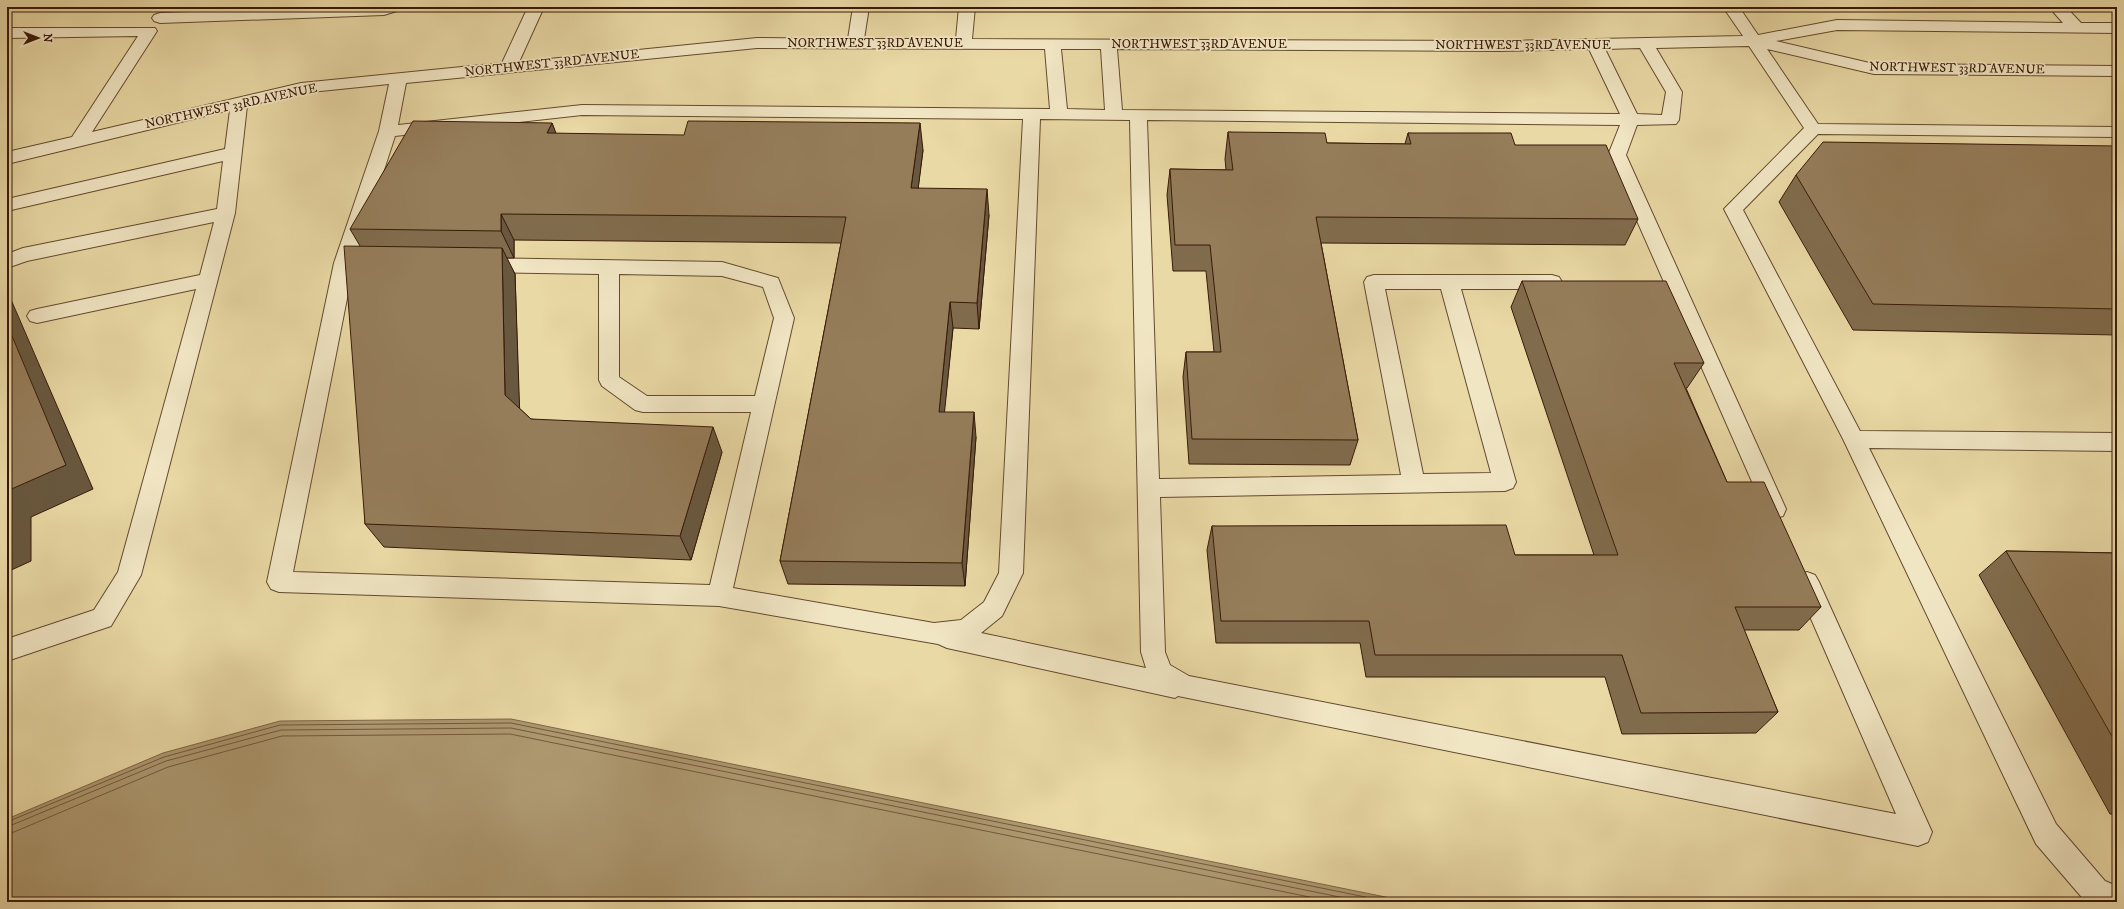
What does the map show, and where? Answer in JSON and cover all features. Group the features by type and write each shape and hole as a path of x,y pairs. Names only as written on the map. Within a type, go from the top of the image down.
{"street":[{"path":"78,141 150,31 164,13 384,10 395,7"},
{"path":"508,68 536,7"},
{"path":"855,43 861,7"},
{"path":"964,44 967,7"},
{"path":"1731,7 1753,42 1813,129"},
{"path":"2057,7 2077,28"},
{"name":"NORTHWEST 33RD AVENUE","path":"7,158 301,88 757,43 1499,46 1753,42 1837,25 2117,28"},
{"path":"8,34 150,31"},
{"name":"NORTHWEST 33RD AVENUE","path":"1753,42 1874,69 2117,71"},
{"path":"388,131 582,110 1670,120 1674,92 1645,43"},
{"path":"1053,44 1059,114"},
{"path":"1109,44 1114,114"},
{"path":"1595,44 1631,119 1617,155 1783,528"},
{"path":"398,79 388,131 344,263 280,582 719,596 934,634 1184,687 1918,832 1799,564"},
{"path":"7,650 102,618 130,575 226,213 239,103"},
{"path":"934,634 967,630 993,609 1011,573 1032,114"},
{"path":"1138,114 1153,652 1160,672 1184,687"},
{"path":"2117,132 1813,129 1733,209 1854,439 2046,834 2095,891 2117,901"},
{"path":"7,205 40,196 233,153"},
{"path":"7,261 24,255 226,213"},
{"path":"344,263 367,263"},
{"path":"461,265 722,269 771,283 784,318 719,596"},
{"path":"609,267 609,380 643,404 764,404"},
{"path":"37,316 208,280"},
{"path":"1414,483 1374,282 1573,282"},
{"path":"1148,488 1505,482 1449,282"},
{"path":"1650,282 1674,282"},
{"path":"1854,439 2117,442"}],"water":[{"path":"511,719 1410,902 7,902 7,819 163,753 280,721"}],"building":[{"path":"413,121 552,123 547,133 684,135 688,121 920,123 911,188 987,189 977,303 950,302 939,412 974,412 962,563 780,561 846,217 501,214 501,231 350,229"},
{"path":"1228,132 1325,133 1327,143 1411,144 1408,133 1511,133 1515,145 1606,145 1638,219 1316,217 1358,440 1192,439 1186,352 1221,352 1210,245 1175,245 1170,169 1233,170"},
{"path":"1823,142 2117,146 2117,309 1873,304 1796,175"},
{"path":"344,246 502,248 505,395 531,419 713,427 680,536 365,524"},
{"path":"1522,281 1666,281 1704,363 1674,363 1727,482 1764,482 1821,607 1735,607 1778,712 1641,713 1622,655 1375,655 1369,621 1221,621 1212,526 1506,525 1515,555 1618,555"},
{"path":"7,324 66,465 7,491"},
{"path":"2006,551 2117,553 2117,745"}]}
